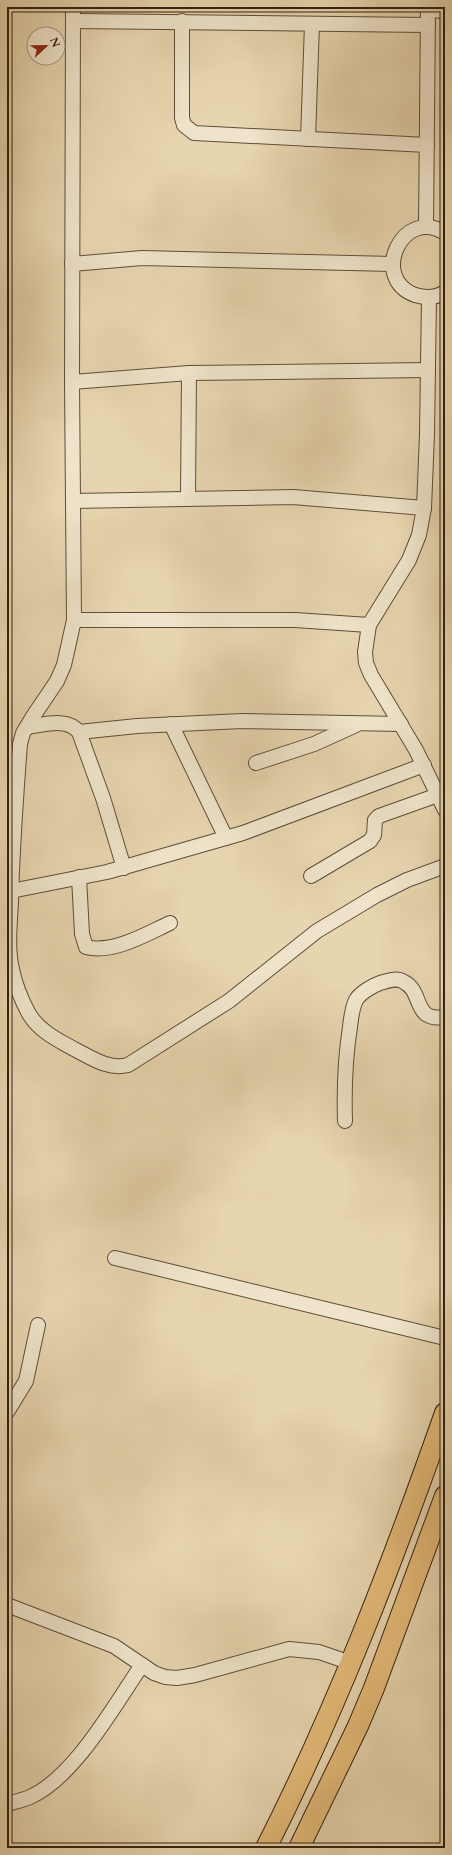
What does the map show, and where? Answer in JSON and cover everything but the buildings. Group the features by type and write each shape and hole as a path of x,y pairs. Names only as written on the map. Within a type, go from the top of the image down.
{"highway":[{"path":"266,1848 305,1767 351,1663 394,1553 445,1413"},
{"path":"299,1848 358,1726 374,1688 445,1496"}],"street":[{"path":"73,7 72,382 74,620 64,665 57,681 27,727 20,744 11,891 10,952 12,969 30,1015 39,1027 54,1038 108,1066 120,1067 139,1059 229,1001 317,931 377,895 407,880 445,866"},
{"path":"426,227 428,9 445,11"},
{"path":"73,21 428,26"},
{"path":"182,22 181,107 184,125 194,132 427,145"},
{"path":"308,139 312,24"},
{"path":"445,233 426,227 408,234 399,242 394,253 393,264 396,276 402,286 410,293 429,298 445,292"},
{"path":"72,264 142,258 393,264"},
{"path":"429,298 424,508 419,535 409,560 369,625 365,652 366,663 424,765 445,810"},
{"path":"72,382 190,374 428,370"},
{"path":"188,498 190,374"},
{"path":"73,501 293,497 424,508"},
{"path":"74,620 295,620 369,625"},
{"path":"79,732 137,726 242,721 401,724"},
{"path":"27,727 66,723 75,727 79,732 103,798 124,868"},
{"path":"256,763 314,744 360,723"},
{"path":"171,724 226,838"},
{"path":"11,891 124,868 226,838 424,765"},
{"path":"311,876 370,841 374,835 375,820 379,816 438,796"},
{"path":"79,877 82,934 86,946 94,949 120,945 170,923"},
{"path":"345,1121 344,1085 349,1033 356,999 377,985 394,979 402,981 408,985 422,1011 428,1017 445,1017"},
{"path":"115,1258 445,1338"},
{"path":"7,1412 26,1381 38,1325"},
{"path":"7,1605 114,1646 154,1673 165,1677 177,1678 218,1670 289,1648 319,1652 351,1663"},
{"path":"7,1804 31,1797 61,1775 85,1748 142,1665"}]}
